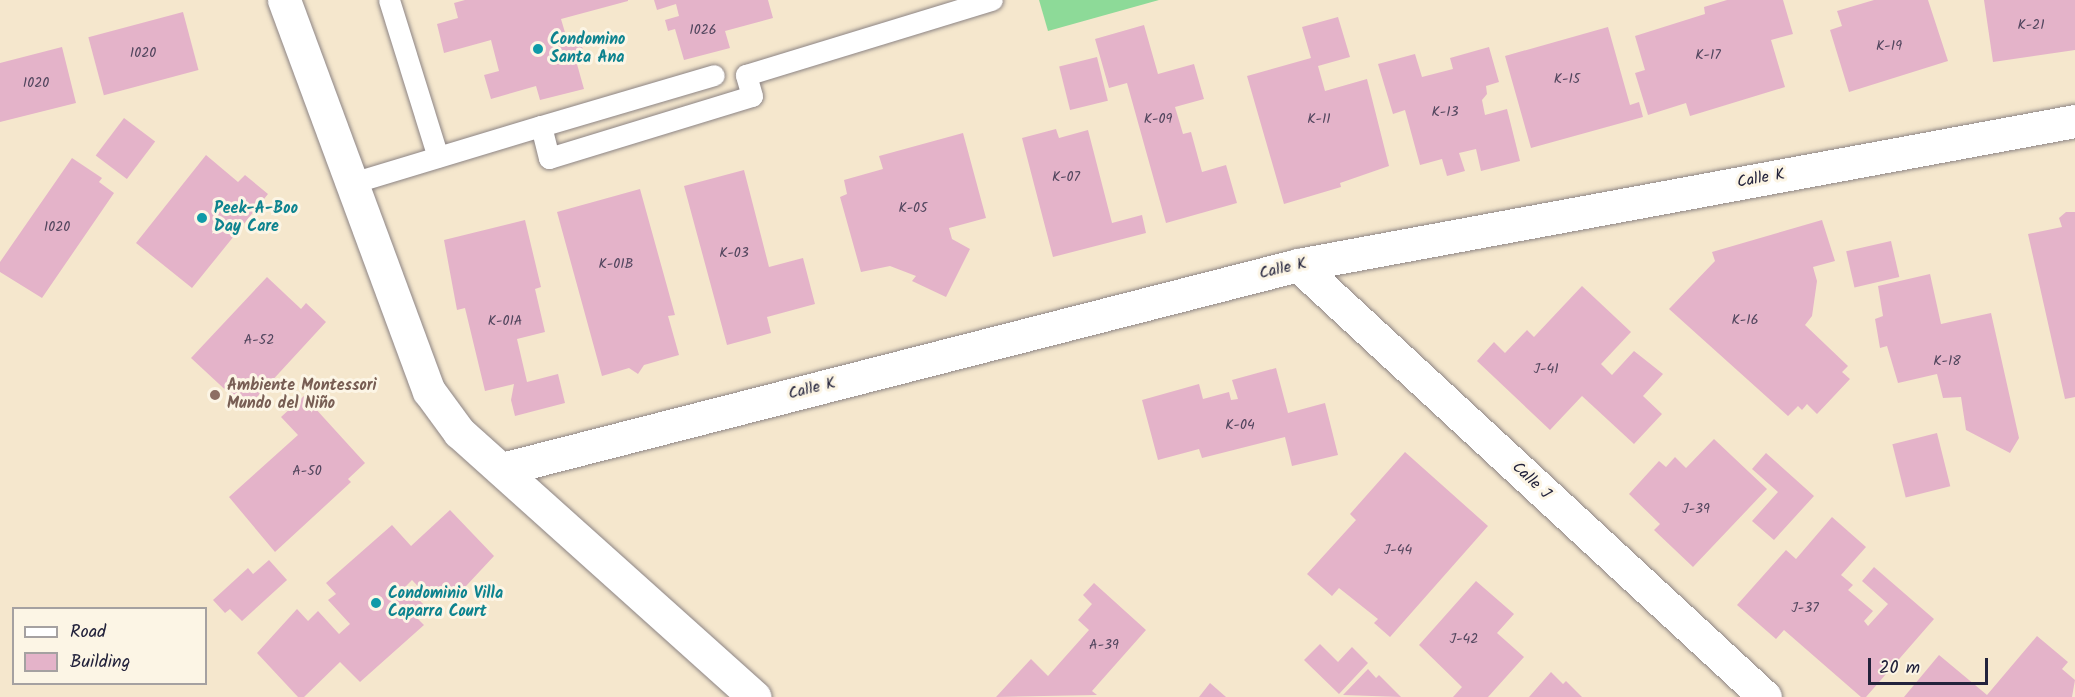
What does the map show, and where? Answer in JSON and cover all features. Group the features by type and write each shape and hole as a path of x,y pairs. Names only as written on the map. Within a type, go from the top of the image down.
{"street":[{"path":"284,0 429,391 459,432 754,697"},
{"name":"Calle K","path":"502,469 1298,265 2075,121"},
{"name":"Calle J","path":"1298,265 1764,697"}],"lane":[{"path":"389,0 438,157"},
{"path":"541,126 549,158 752,96 746,75 992,0"},
{"path":"352,183 714,75"}],"green space":[{"path":"1039,0 1159,0 1048,31"}],"building":[{"name":"Condomino Santa Ana","path":"465,0 628,1 561,19 569,46 581,42 584,55 575,57 584,89 540,100 536,86 491,99 484,75 499,71 491,40 444,53 437,24 458,18 454,3"},
{"name":"Condomino Santa Ana","path":"654,0 768,0 773,18 725,31 730,48 684,60 675,29 668,31 665,20 679,16 676,4 657,10"},
{"path":"1727,0 1783,0 1793,34 1771,40 1785,87 1690,116 1686,103 1648,115 1635,73 1645,70 1635,36 1705,14 1704,7"},
{"path":"1874,0 1928,0 1948,61 1849,92 1830,30 1842,26 1837,11"},
{"path":"1984,0 2075,0 2075,50 1993,62"},
{"path":"183,12 199,70 104,95 88,37"},
{"path":"1338,17 1350,57 1318,66 1325,91 1367,79 1389,166 1340,183 1341,187 1284,204 1247,76 1311,58 1302,27"},
{"path":"1144,25 1158,74 1194,64 1204,99 1175,107 1183,134 1191,132 1202,172 1226,165 1237,203 1166,223 1127,83 1109,88 1095,39"},
{"path":"1608,27 1630,105 1639,102 1643,117 1531,148 1505,56"},
{"path":"62,47 76,103 0,122 0,63"},
{"path":"1489,47 1499,82 1486,86 1487,94 1482,100 1485,115 1507,109 1520,161 1481,171 1476,149 1459,153 1465,171 1447,176 1442,159 1420,165 1405,110 1393,114 1378,64 1415,54 1422,77 1453,69 1450,58"},
{"path":"1097,57 1108,101 1070,110 1059,66"},
{"path":"124,118 155,141 127,179 96,156"},
{"path":"1056,129 1059,138 1088,130 1112,223 1142,215 1146,233 1053,257 1022,138"},
{"path":"963,133 986,218 949,228 952,239 970,249 946,297 912,281 916,276 890,266 861,272 840,197 847,194 844,180 883,169 879,156"},
{"name":"Peek-A-Boo Day Care","path":"206,155 238,182 245,175 268,194 192,288 136,243"},
{"path":"72,158 102,178 99,182 114,193 42,298 0,272 0,262"},
{"path":"744,170 769,267 803,258 815,304 767,317 771,333 727,345 684,186"},
{"path":"640,189 675,315 668,316 679,355 644,365 638,374 629,368 602,376 557,212"},
{"path":"2066,212 2075,212 2075,397 2065,399 2028,234 2062,227 2059,218"},
{"path":"525,220 541,287 535,289 545,332 517,339 527,382 558,374 565,403 515,416 511,400 514,384 485,391 465,308 457,310 444,240"},
{"path":"1822,220 1835,261 1813,267 1817,281 1812,316 1805,325 1848,366 1842,372 1850,379 1817,414 1807,404 1802,410 1798,406 1788,416 1669,309 1715,261 1712,252"},
{"path":"1891,241 1899,277 1855,287 1846,251"},
{"path":"1930,274 1941,324 1991,313 2019,438 2010,453 1966,430 1961,397 1943,398 1937,374 1898,383 1887,346 1880,348 1875,319 1883,316 1878,286"},
{"path":"267,277 301,309 306,303 326,322 246,409 191,358"},
{"path":"1582,286 1631,332 1601,364 1612,375 1634,351 1663,374 1643,396 1662,414 1634,444 1582,396 1550,430 1477,361 1494,342 1505,353 1527,330 1534,337"},
{"path":"1276,368 1288,413 1325,403 1338,455 1292,466 1285,437 1202,458 1199,449 1158,460 1142,400 1199,384 1203,399 1229,392 1231,400 1238,399 1232,380"},
{"path":"304,396 365,463 348,479 351,482 275,552 229,497 298,435 281,417"},
{"path":"1937,433 1950,486 1906,497 1892,444"},
{"path":"1714,439 1767,489 1693,567 1654,530 1660,524 1629,494 1659,461 1666,467 1675,457 1686,468"},
{"path":"1405,452 1488,526 1390,637 1374,623 1378,619 1339,588 1332,596 1307,574 1356,520 1350,514"},
{"path":"1766,453 1814,496 1774,540 1752,521 1778,492 1752,469"},
{"name":"Condominio Villa Caparra Court","path":"450,510 494,556 453,600 443,589 431,600 412,580 406,586 424,605 414,615 424,625 360,682 340,662 304,697 298,697 257,653 297,609 308,621 318,611 339,634 350,624 328,600 336,594 326,583 392,525 411,546"},
{"path":"1832,517 1866,547 1841,575 1853,585 1848,590 1873,611 1864,621 1868,626 1888,604 1862,581 1874,567 1934,619 1866,697 1861,697 1784,630 1776,639 1737,605 1786,550 1796,559"},
{"path":"269,560 287,580 242,621 230,609 225,613 213,600 248,568 253,574"},
{"path":"1476,581 1514,614 1497,633 1524,657 1488,697 1453,697 1462,687 1419,645"},
{"path":"1094,583 1146,630 1092,691 1097,695 996,697 1031,659 1048,676 1089,630 1078,620 1092,604 1083,595"},
{"path":"2037,636 2068,662 2062,669 2075,680 2072,697 1904,697 1939,655 1987,695"},
{"path":"1320,644 1338,662 1352,647 1368,663 1339,694 1304,660"},
{"path":"1368,669 1376,678 1379,675 1401,697 1343,695"},
{"path":"1551,672 1563,684 1566,681 1582,697 1529,697"},
{"path":"1210,683 1226,697 1199,697"}],"place":[{"name":"Condomino Santa Ana","path":"538,49"},
{"name":"Peek-A-Boo Day Care","path":"202,218"},
{"name":"Ambiente Montessori Mundo del Niño","path":"215,395"},
{"name":"Condominio Villa Caparra Court","path":"376,603"}]}
